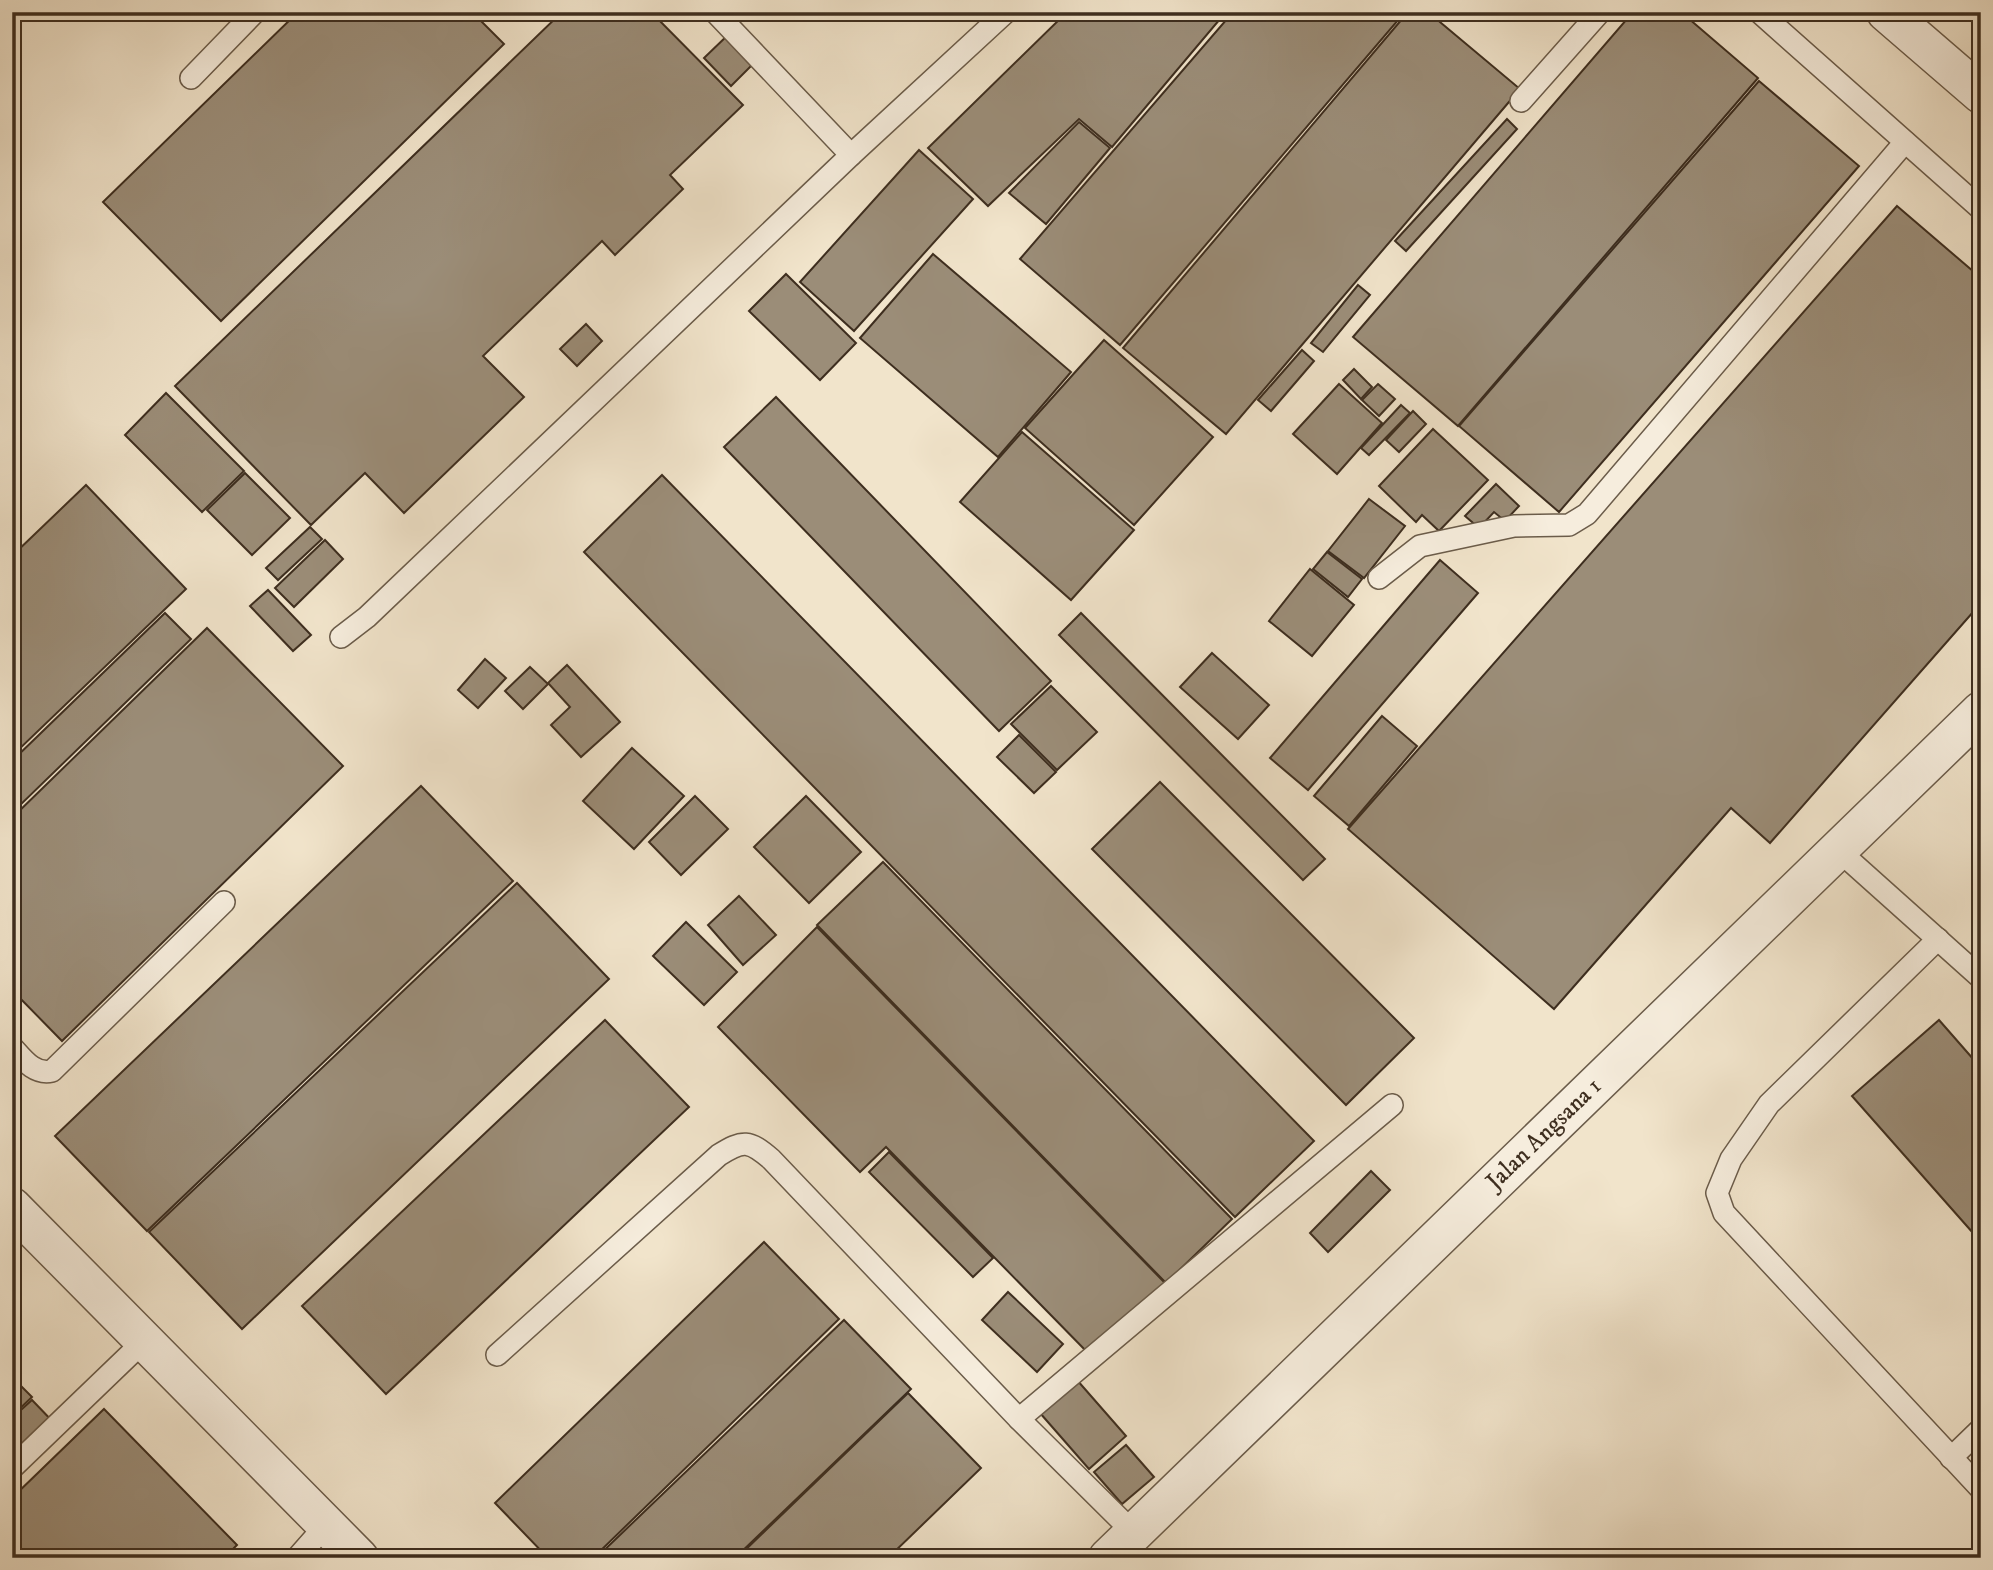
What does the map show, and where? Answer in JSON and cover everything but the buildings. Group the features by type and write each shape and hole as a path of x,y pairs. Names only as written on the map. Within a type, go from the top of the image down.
{"street":[{"path":"1886,12 1981,94"},
{"name":"Jalan Angsana 1","path":"1121,1545 1981,711"},
{"path":"12,1207 359,1558"}],"lane":[{"path":"191,78 255,12"},
{"path":"715,12 851,155"},
{"path":"341,638 367,617 851,155 1006,12"},
{"path":"1521,101 1600,12"},
{"path":"1759,12 1981,209"},
{"path":"1379,578 1420,546 1514,526 1569,525 1587,514 1905,142"},
{"path":"1838,850 1981,978"},
{"path":"12,1047 28,1064 41,1072 52,1071 224,902"},
{"path":"1938,939 1769,1104 1731,1159 1717,1193 1724,1213 1981,1489"},
{"path":"1019,1419 1392,1105"},
{"path":"498,1355 719,1155 738,1143 750,1144 771,1159 1019,1419 1121,1545"},
{"path":"12,1468 144,1341"},
{"path":"1951,1458 1981,1429"},
{"path":"297,1558 326,1525"}]}
